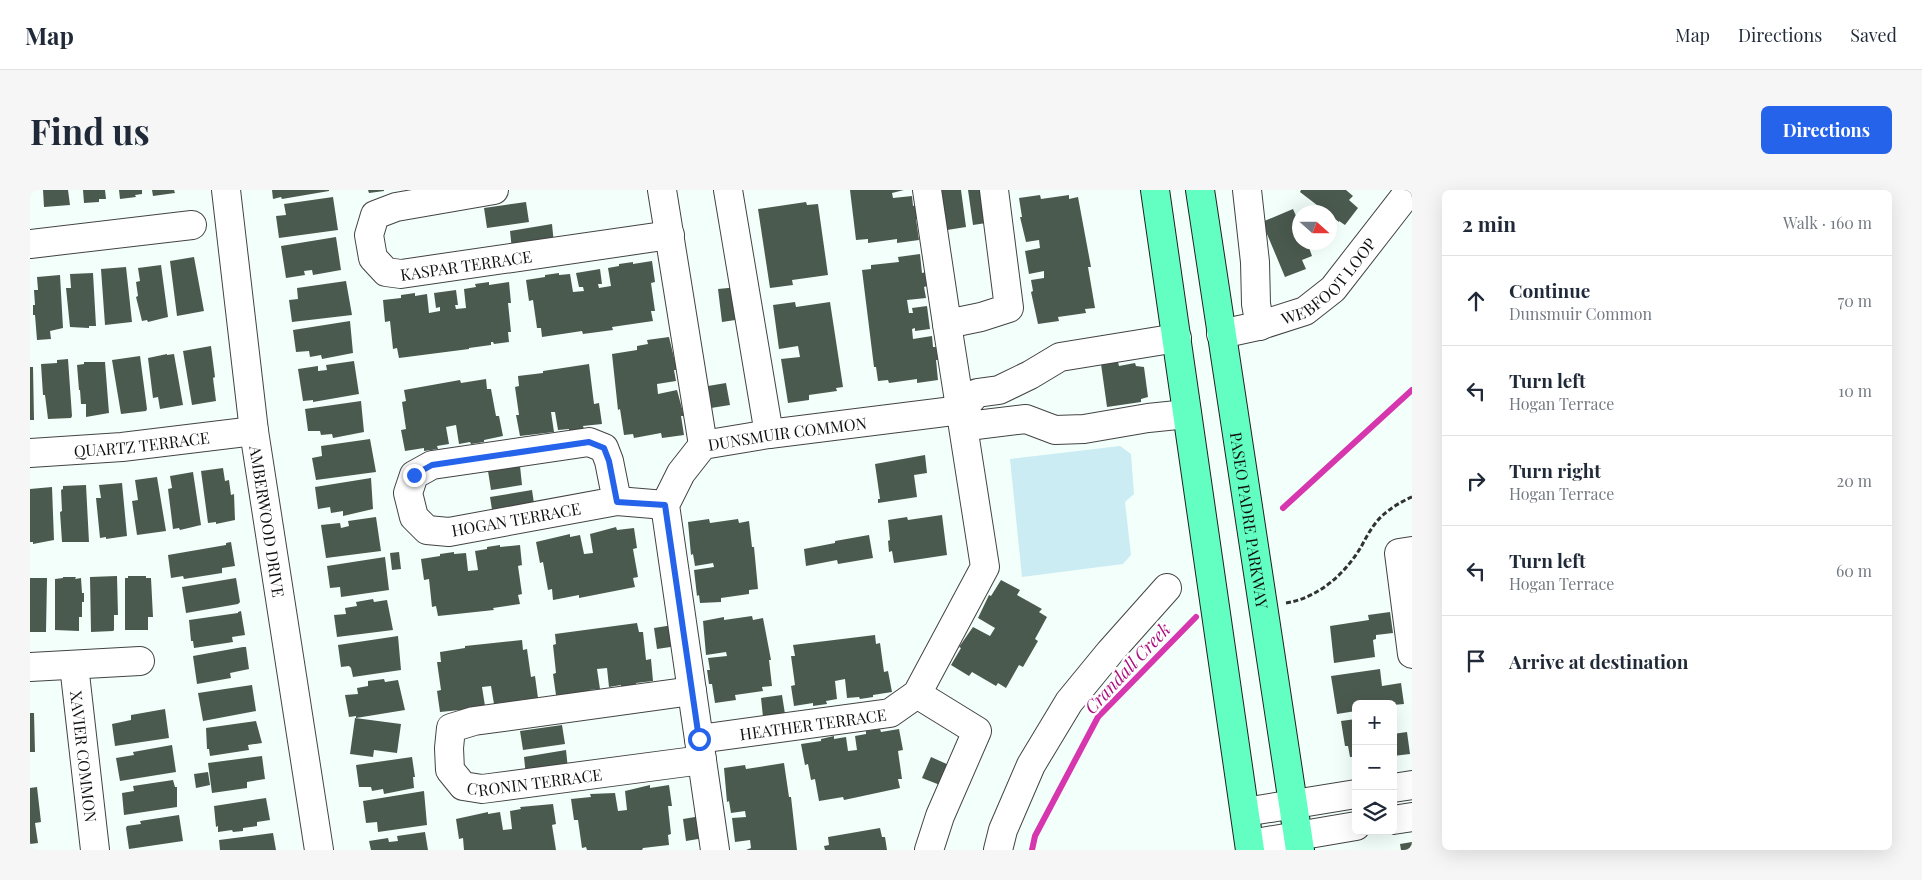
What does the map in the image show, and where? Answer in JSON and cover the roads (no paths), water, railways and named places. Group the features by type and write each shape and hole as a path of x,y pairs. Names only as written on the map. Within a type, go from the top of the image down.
{"main road":[{"path":"1155,190 1250,847"},
{"name":"PASEO PADRE PARKWAY","path":"1200,190 1299,843"}],"street":[{"name":"AMBERWOOD DRIVE","path":"226,190 254,430 320,850"},
{"name":"KASPAR TERRACE","path":"494,190 396,207 375,215 369,235 373,258 386,272 401,274 670,235"},
{"path":"662,190 704,445"},
{"path":"728,190 769,434"},
{"name":"HEATHER TERRACE","path":"701,749 890,713 917,694 985,567 927,190"},
{"path":"947,324 981,318 1009,308 994,190"},
{"path":"1247,190 1255,262 1256,304 1260,326"},
{"name":"WEBFOOT LOOP","path":"1221,334 1260,326 1304,311 1333,289 1410,190"},
{"path":"30,244 192,225"},
{"path":"1177,338 1060,357 999,390 977,392 961,410 976,425 1026,419 1055,430 1187,414"},
{"path":"1021,379 1026,419"},
{"name":"DUNSMUIR COMMON","path":"665,505 681,474 704,445 769,434 961,410"},
{"name":"QUARTZ TERRACE","path":"30,453 122,447 254,430"},
{"name":"HOGAN TERRACE","path":"617,502 609,461 604,448 589,442 432,465 414,475 408,493 414,517 427,530 449,532 617,502 665,505"},
{"path":"665,505 715,850"},
{"path":"1412,551 1399,553 1412,654"},
{"path":"998,850 1003,830 1031,765 1069,702 1110,652 1167,588"},
{"path":"30,667 140,662"},
{"name":"XAVIER COMMON","path":"74,665 96,850"},
{"name":"CRONIN TERRACE","path":"692,691 474,721 451,728 449,748 450,770 463,786 482,789 701,749"},
{"path":"917,694 977,731 940,816 929,850"},
{"path":"1397,787 1412,785"},
{"path":"1245,812 1352,795"},
{"path":"1397,819 1412,817"},
{"path":"1250,847 1299,843 1352,827"}],"waterway":[{"name":"Crandall Creek","path":"1283,508 1412,390"},
{"name":"Crandall Creek","path":"1032,850 1035,836 1098,717 1196,617"}]}
